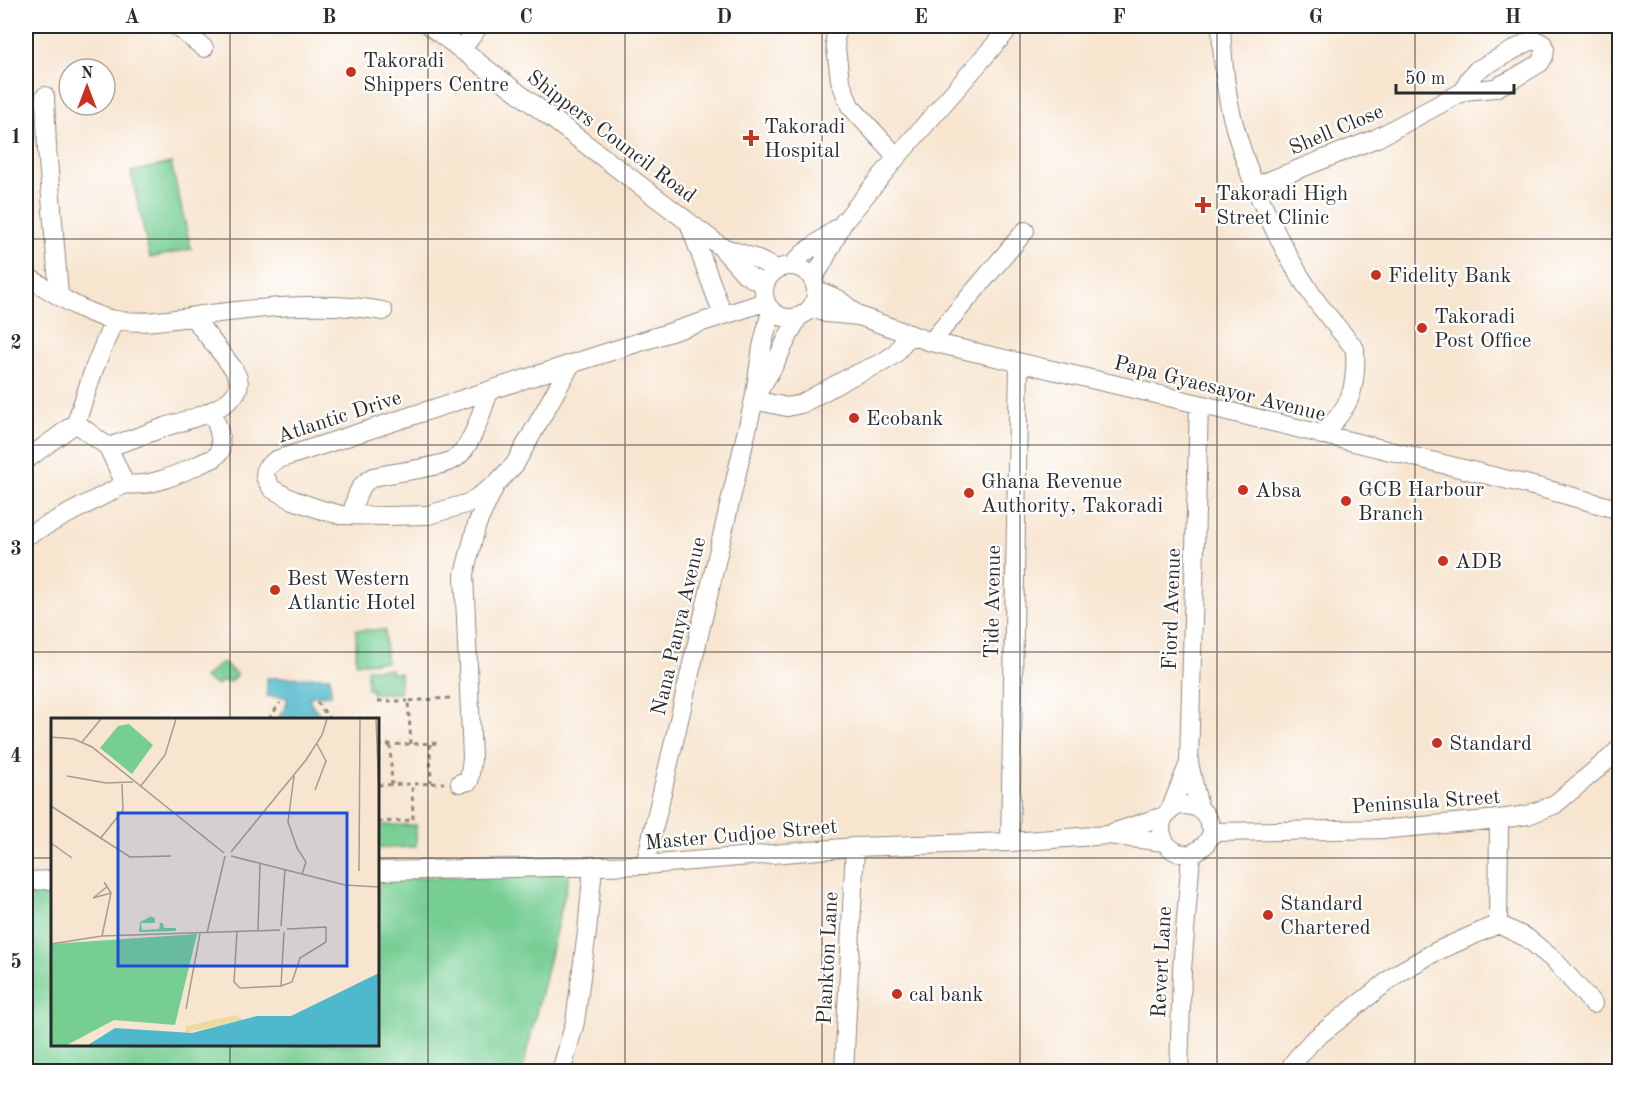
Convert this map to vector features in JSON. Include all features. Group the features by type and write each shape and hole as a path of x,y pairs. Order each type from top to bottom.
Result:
{"street":[{"path":"176,26 204,48"},
{"name":"Shippers Council Road","path":"430,26 720,246 767,299"},
{"path":"461,50 479,26"},
{"path":"837,26 835,40 840,80 850,106 897,157"},
{"path":"720,246 784,268 803,270 810,298 784,318 767,299 767,279 784,268 803,254 843,223 1011,26"},
{"path":"1221,26 1223,63 1229,103 1239,143 1256,186 1285,252 1313,297 1355,348 1355,375 1348,403 1337,420 1321,435"},
{"name":"Shell Close","path":"1256,186 1377,138 1464,92"},
{"path":"45,96 46,148 59,295"},
{"path":"689,221 722,316"},
{"name":"Nana Panya Avenue","path":"755,399 810,298 821,266 843,223"},
{"path":"931,342 1025,231"},
{"path":"26,276 91,313 114,320 139,322 175,320 284,307 362,307 383,311"},
{"name":"Papa Gyaesayor Avenue","path":"810,298 826,313 859,316 931,342 1199,404 1540,488 1620,510"},
{"name":"Nana Panya Avenue","path":"645,865 755,399 767,299"},
{"name":"Atlantic Drive","path":"571,364 515,464 495,485 469,503 428,515 341,515 283,495 273,489 265,477 266,468 276,460 571,364 722,316 767,299"},
{"path":"108,447 212,411 229,401 237,392 239,377 193,317"},
{"path":"26,460 76,423 94,369 114,320"},
{"path":"755,399 787,407 801,404 883,362 895,354 910,334"},
{"name":"Tide Avenue","path":"1010,842 1018,363"},
{"path":"352,515 358,492 364,482 373,477 440,465 455,459 465,448 472,435 489,391"},
{"name":"Fiord Avenue","path":"1167,813 1189,764 1199,404"},
{"path":"26,537 125,484 137,486 153,483 214,458 220,452 221,441 212,411"},
{"path":"76,423 108,447 125,484"},
{"path":"454,783 469,781 472,758 464,574 477,524 495,485"},
{"name":"Peninsula Street","path":"1213,832 1390,829 1528,815 1554,805 1620,748"},
{"path":"1189,764 1199,808"},
{"path":"1190,805 1199,808 1209,820 1213,832 1205,845 1191,855 1171,850 1161,834 1161,825 1167,813 1179,806 1190,805"},
{"name":"Master Cudjoe Street","path":"1108,835 1167,813"},
{"path":"1498,924 1499,819"},
{"name":"Master Cudjoe Street","path":"380,871 645,865 855,847 1010,842 1108,835 1164,842"},
{"name":"Plankton Lane","path":"844,1071 855,847"},
{"name":"Revert Lane","path":"1179,1071 1182,970 1191,855"},
{"path":"561,1071 575,1022 593,866"},
{"path":"26,881 51,880"},
{"path":"1289,1071 1312,1041 1398,973 1435,952 1498,924 1527,938 1555,961 1593,1004"}],"path":[{"path":"378,701 450,698"},
{"path":"408,701 411,744"},
{"path":"317,702 329,718"},
{"path":"270,718 280,704"},
{"path":"380,746 441,743"},
{"path":"430,744 431,783"},
{"path":"390,745 392,784"},
{"path":"380,785 454,783"},
{"path":"380,822 413,820 412,784"}],"green space":[{"path":"171,163 191,249 150,258 131,172"},
{"path":"356,630 385,630 386,662 356,663"},
{"path":"222,662 237,675 229,682 223,681 216,685 204,678"},
{"path":"367,669 391,669 391,673 400,673 400,693 372,693 372,689 367,689"},
{"path":"380,825 416,825 416,847 380,848"},
{"path":"570,872 522,1072 26,1071 26,893 51,892 51,1046 380,1046 380,879"}],"water":[{"path":"330,677 331,695 310,696 310,702 322,718 279,718 287,704 287,697 267,696 267,678"}],"place":[{"name":"Takoradi Shippers Centre","path":"351,72"},
{"name":"Takoradi Hospital","path":"751,138"},
{"name":"Takoradi High Street Clinic","path":"1203,205"},
{"name":"Fidelity Bank","path":"1376,275"},
{"name":"Takoradi Post Office","path":"1422,328"},
{"name":"Ecobank","path":"854,418"},
{"name":"Absa","path":"1243,490"},
{"name":"Ghana Revenue Authority, Takoradi","path":"969,493"},
{"name":"GCB Harbour Branch","path":"1346,501"},
{"name":"ADB","path":"1443,561"},
{"name":"Best Western Atlantic Hotel","path":"275,590"},
{"name":"Standard","path":"1437,743"},
{"name":"Standard Chartered","path":"1268,915"},
{"name":"cal bank","path":"897,994"}]}
